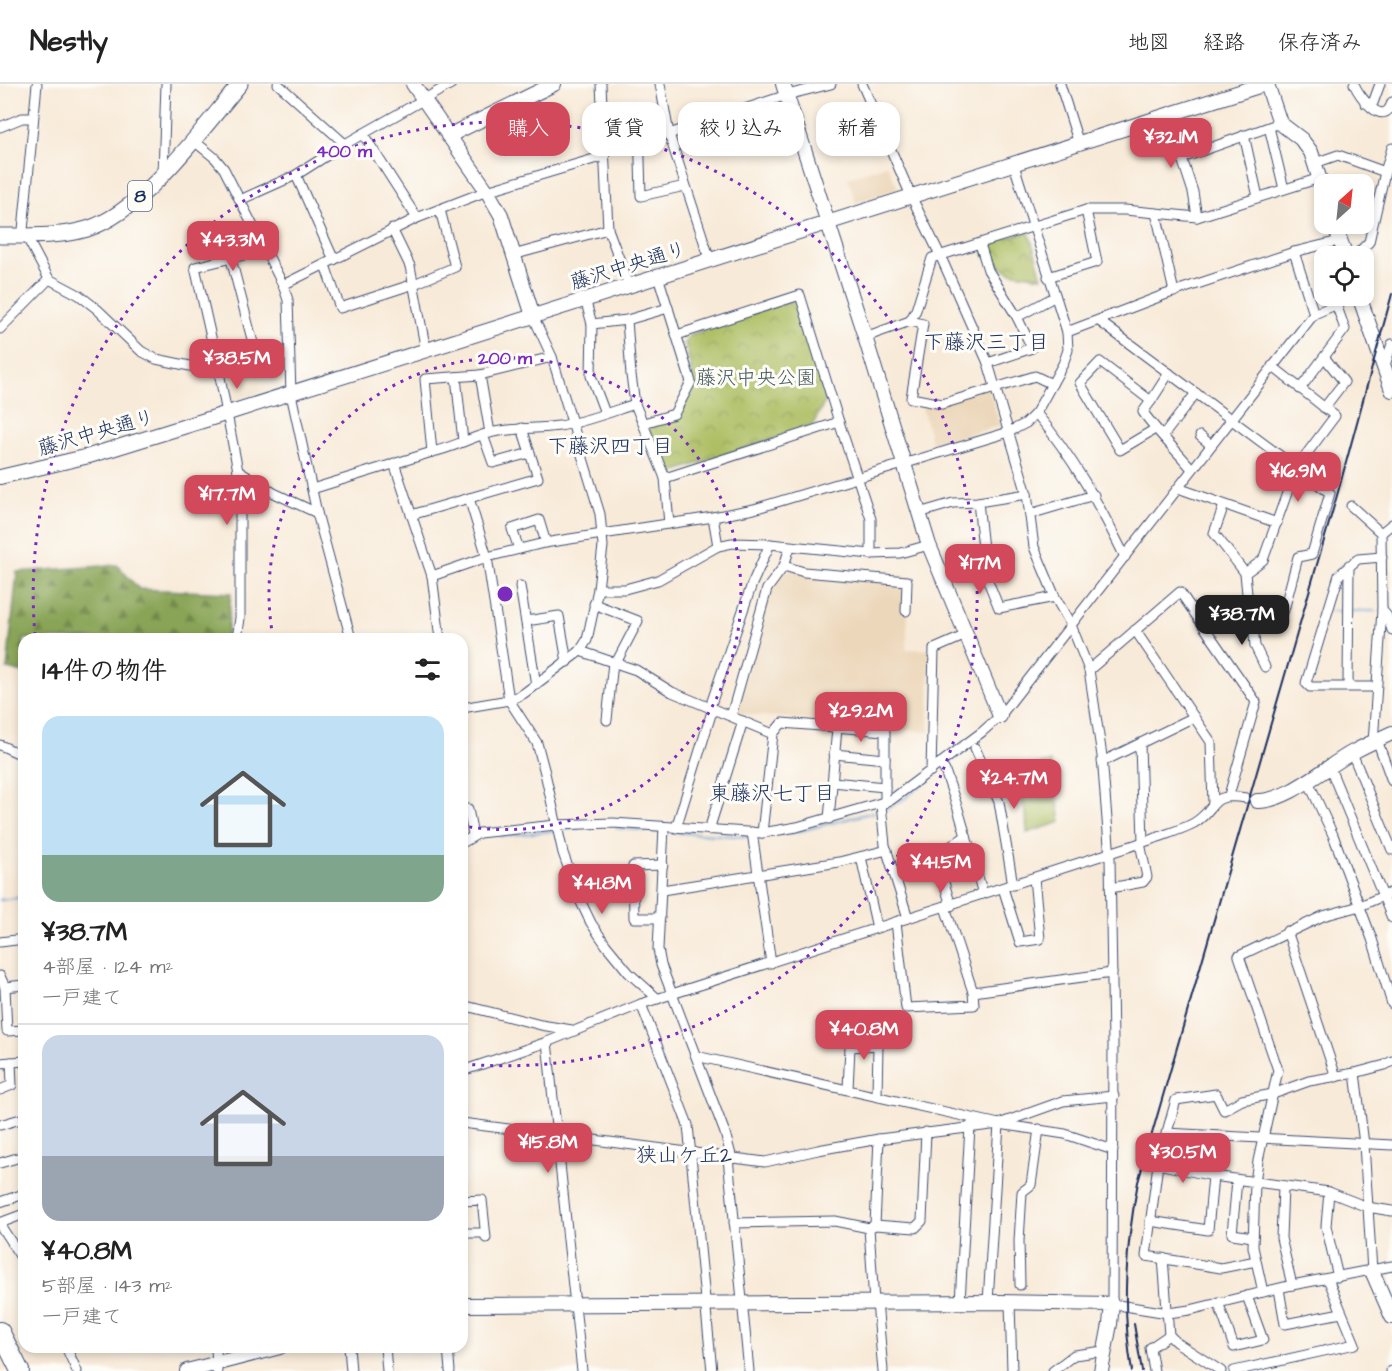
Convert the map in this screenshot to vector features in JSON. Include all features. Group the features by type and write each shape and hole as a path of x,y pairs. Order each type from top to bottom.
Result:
{"highway":[{"path":"0,1331 20,1371"},
{"path":"0,1357 7,1371"}],"main road":[{"name":"8","path":"0,236 67,232 100,224 121,212 164,174 240,84"}],"street":[{"path":"37,84 23,230 49,279 88,302 148,355 219,372 289,355"},
{"path":"164,174 166,84"},
{"path":"278,84 345,144"},
{"path":"413,84 488,191 501,215 533,316 552,357 600,514 603,535 598,589 587,639 580,651 523,694 509,700 468,707"},
{"path":"240,200 296,175 345,144 451,84"},
{"path":"448,136 554,84"},
{"path":"601,84 602,102"},
{"path":"660,84 669,134 710,260"},
{"path":"862,84 988,363 1027,494 1034,547 1055,597 1071,625 1089,670 1102,762 1109,853 1112,973 1112,1304 1101,1371"},
{"path":"1266,84 1275,125 1284,189"},
{"name":"藤沢中央通り","path":"0,477 89,456 228,414 1266,84"},
{"path":"1354,84 1365,103 1381,112 1386,112 1392,102"},
{"path":"1365,103 1373,103 1376,100 1380,84"},
{"path":"669,134 785,90 824,85"},
{"path":"1063,85 1079,144"},
{"path":"785,90 829,223 929,545 1000,716"},
{"path":"1168,116 1193,192 1197,217"},
{"path":"0,126 22,118 33,118"},
{"path":"1182,158 1275,125 1307,145 1319,174"},
{"path":"363,134 417,218"},
{"path":"1244,135 1258,197"},
{"path":"193,140 215,158 224,169 288,300 291,394 316,513 349,633"},
{"path":"1367,246 1392,148"},
{"path":"1315,163 1338,155 1385,171"},
{"path":"282,285 417,218 488,191 604,156 608,229 629,285"},
{"path":"640,156 641,196 685,186"},
{"path":"432,576 488,557 546,543 713,518 754,509 1009,432 1026,423 1036,413 1068,350 1067,332 1054,297 1014,165"},
{"path":"296,175 334,260"},
{"path":"910,321 916,310 932,258 940,255 1086,210 1125,210 1197,217 1314,180"},
{"path":"325,265 340,308 414,284 455,267 440,210"},
{"path":"1048,278 1097,262 1086,210"},
{"path":"1156,213 1173,292"},
{"path":"513,255 608,229"},
{"path":"392,230 410,266 426,351"},
{"path":"1338,234 1342,246"},
{"path":"1067,332 1173,292 1294,252 1340,241"},
{"path":"981,244 987,270 1017,317 1032,348 988,363"},
{"path":"238,633 240,618 240,495 228,414 195,267 264,250"},
{"path":"1294,252 1314,314"},
{"path":"231,259 258,362"},
{"path":"644,423 674,414 691,382 658,276"},
{"path":"0,328 49,279"},
{"path":"676,335 800,295 838,422 871,519 871,554"},
{"path":"1017,317 1054,297"},
{"path":"585,299 592,324 591,375 604,413"},
{"path":"468,839 479,833 556,825 613,823 757,832 829,819 891,800 1000,716 1314,314 1332,306"},
{"path":"1300,389 1345,329 1337,306"},
{"path":"1362,306 1392,390"},
{"path":"592,324 627,320 669,308"},
{"path":"627,320 635,404 665,478 669,524"},
{"path":"865,337 910,321 923,324 911,398 942,404 1035,376 1052,384"},
{"path":"1099,321 1330,493 1312,554 1298,557 1284,610 1252,615"},
{"path":"1384,368 1392,344"},
{"path":"432,452 425,380 480,375 552,357"},
{"path":"1324,358 1344,382 1324,408"},
{"path":"1151,401 1100,362 1080,383 1120,450 1159,432 1196,393"},
{"path":"1245,573 1263,560 1296,468 1335,416 1272,366"},
{"path":"1169,373 1143,412 1192,469"},
{"path":"480,375 493,463 530,453"},
{"path":"456,377 463,441"},
{"path":"312,489 447,449 463,441 487,434 522,428 561,426 635,404"},
{"path":"1036,413 1053,433 1094,495 1125,557"},
{"path":"665,478 838,422"},
{"path":"411,515 538,478 522,428"},
{"path":"1200,436 1211,445"},
{"path":"394,463 432,576 439,633"},
{"path":"237,471 274,493 316,513"},
{"path":"1178,488 1276,523"},
{"path":"919,513 952,503 978,502 1027,494"},
{"path":"1030,514 1094,495"},
{"path":"469,498 488,557 509,700 537,743 570,874 591,924 629,973 658,999"},
{"path":"978,502 986,576 999,608 1055,597"},
{"path":"1224,505 1214,533 1245,573 1255,646 1265,667"},
{"path":"1351,506 1381,533 1382,610 1376,687 1375,741 1392,781"},
{"path":"713,518 718,546"},
{"path":"519,549 512,529 539,520 546,543"},
{"path":"1381,533 1392,524"},
{"path":"598,589 625,589 658,580 718,546 732,543 770,544 871,554 900,553 929,545"},
{"path":"676,828 711,708 752,584 770,544"},
{"path":"731,716 767,589 784,566 790,547"},
{"path":"1376,687 1310,687 1306,682 1339,575 1358,559 1382,557"},
{"path":"1348,686 1349,565"},
{"path":"784,566 804,572 907,581 906,611"},
{"path":"520,586 536,685"},
{"path":"1089,670 1180,592 1256,702 1229,795"},
{"path":"594,604 638,621 614,663 607,720"},
{"path":"1382,610 1392,630"},
{"path":"526,621 559,616 567,662"},
{"path":"1135,630 1211,742 1213,804"},
{"path":"931,771 934,649 966,635"},
{"path":"580,651 636,670 672,692 772,734"},
{"path":"1102,762 1194,717"},
{"path":"709,830 743,721"},
{"path":"771,963 758,876 757,832 772,734 782,723 885,731 883,804 887,850 908,918"},
{"path":"829,819 837,728"},
{"path":"468,1069 547,1042 641,1004 1142,843 1195,822 1213,804 1229,795 1251,800 1272,799 1392,733"},
{"path":"1110,888 1143,882 1146,877 1142,843 1140,744"},
{"path":"0,745 18,753"},
{"path":"975,748 999,802 1013,885"},
{"path":"1352,753 1392,850"},
{"path":"834,754 885,759"},
{"path":"940,764 945,771 983,894"},
{"path":"1330,768 1387,894 1392,918"},
{"path":"1308,781 1333,835 1360,906 1392,1004"},
{"path":"832,782 885,787"},
{"path":"468,809 473,835"},
{"path":"664,827 658,949 661,965 725,1133 730,1158 749,1371"},
{"path":"897,878 966,836"},
{"path":"662,890 758,876 887,850"},
{"path":"896,921 906,1008 974,1005 973,992 936,856"},
{"path":"861,857 877,928"},
{"path":"660,918 634,918 633,866 663,865"},
{"path":"1003,888 1020,942 1040,939 1034,878"},
{"path":"1263,1292 1253,1237 1255,1182 1278,1070 1239,956 1323,916 1360,906 1387,894"},
{"path":"1287,932 1335,1077"},
{"path":"0,942 18,940"},
{"path":"973,992 1112,973"},
{"path":"0,976 5,987 2,1001 7,1031 18,1030"},
{"path":"5,987 18,986"},
{"path":"641,1004 688,1125 693,1153 712,1371"},
{"path":"468,1007 575,1031"},
{"path":"547,1042 582,1371"},
{"path":"848,1089 850,1047 878,1045 877,1095"},
{"path":"696,1056 999,1124 1065,1134 1113,1150"},
{"path":"0,1063 18,1061"},
{"path":"1256,1261 1221,1268 1146,1256 1158,1164 1176,1100 1216,1094 1224,1110 1242,1100 1273,1094 1309,1081 1355,1073 1392,1061"},
{"path":"0,1090 12,1085 11,1062"},
{"path":"1355,1073 1364,1144 1372,1271 1392,1317"},
{"path":"468,1124 765,1162 818,1149 879,1139 999,1124 1064,1101 1113,1095"},
{"path":"0,1125 18,1120"},
{"path":"988,1302 999,1124"},
{"path":"960,1302 970,1126"},
{"path":"1020,1285 1019,1241 1022,1192 1031,1185 1039,1129"},
{"path":"734,1222 835,1221 872,1227 915,1228 922,1221 926,1132"},
{"path":"1166,1133 1392,1145"},
{"path":"879,1139 872,1227 875,1302 883,1371"},
{"path":"0,1163 18,1158"},
{"path":"1158,1164 1237,1180 1329,1192 1367,1207 1392,1211"},
{"path":"1150,1221 1208,1230 1213,1176"},
{"path":"1237,1180 1232,1234 1253,1237"},
{"path":"1283,1187 1281,1238 1292,1285"},
{"path":"1234,1371 1355,1344 1341,1313 1333,1278 1326,1226 1329,1192"},
{"path":"0,1202 18,1196"},
{"path":"468,1201 482,1200 485,1236 468,1234"},
{"path":"18,1216 1,1221 18,1251"},
{"path":"1164,1258 1169,1335 1221,1371"},
{"path":"468,1305 1010,1302 1112,1304 1168,1313 1190,1310 1292,1285 1392,1266"},
{"path":"1278,1289 1285,1324 1341,1313"},
{"path":"1218,1302 1234,1347 1263,1340 1247,1296"},
{"path":"1010,1302 1012,1371"},
{"path":"1154,1371 1150,1348 1169,1335"},
{"path":"1053,1371 1074,1355 1104,1351"},
{"path":"69,1353 77,1371"},
{"path":"187,1371 217,1367 258,1353"},
{"path":"350,1353 351,1371"},
{"path":"385,1353 387,1371"},
{"path":"448,1353 450,1371"}],"shaded area":[{"path":"887,165 898,188 856,203 848,178"},
{"path":"284,361 288,386 228,403 224,375"},
{"path":"988,386 1000,426 932,444 922,407"},
{"path":"791,569 910,577 906,649 930,650 929,732 736,713 773,577"}],"green space":[{"path":"1029,232 1042,277 1010,272 986,257 980,244"},
{"name":"藤沢中央公園","path":"796,298 801,306 826,400 812,426 670,473 662,470 649,431 651,425 675,417 694,382 685,342 689,335 709,329 711,324"},
{"path":"117,565 139,589 231,593 228,633 18,633 18,672 7,669 17,572"},
{"path":"1051,762 1061,822 1027,833 1026,813 1012,769"}],"waterway":[{"path":"1330,611 1345,611"},
{"path":"1351,611 1377,611"},
{"path":"951,761 976,742"},
{"path":"887,809 904,799 940,770"},
{"path":"781,834 874,812"},
{"path":"616,828 661,832"},
{"path":"559,830 578,829"},
{"path":"500,836 554,831"},
{"path":"667,832 751,837"},
{"path":"0,900 18,898"}],"railway":[{"path":"1132,1371 1127,1323 1126,1276 1130,1229 1138,1182 1338,492 1392,294"},
{"path":"1134,1324 1142,1371"}],"district":[{"name":"下藤沢三丁目","path":"986,342"},
{"name":"下藤沢四丁目","path":"610,446"},
{"name":"東藤沢七丁目","path":"772,793"},
{"name":"狭山ケ丘2","path":"684,1155"}]}
